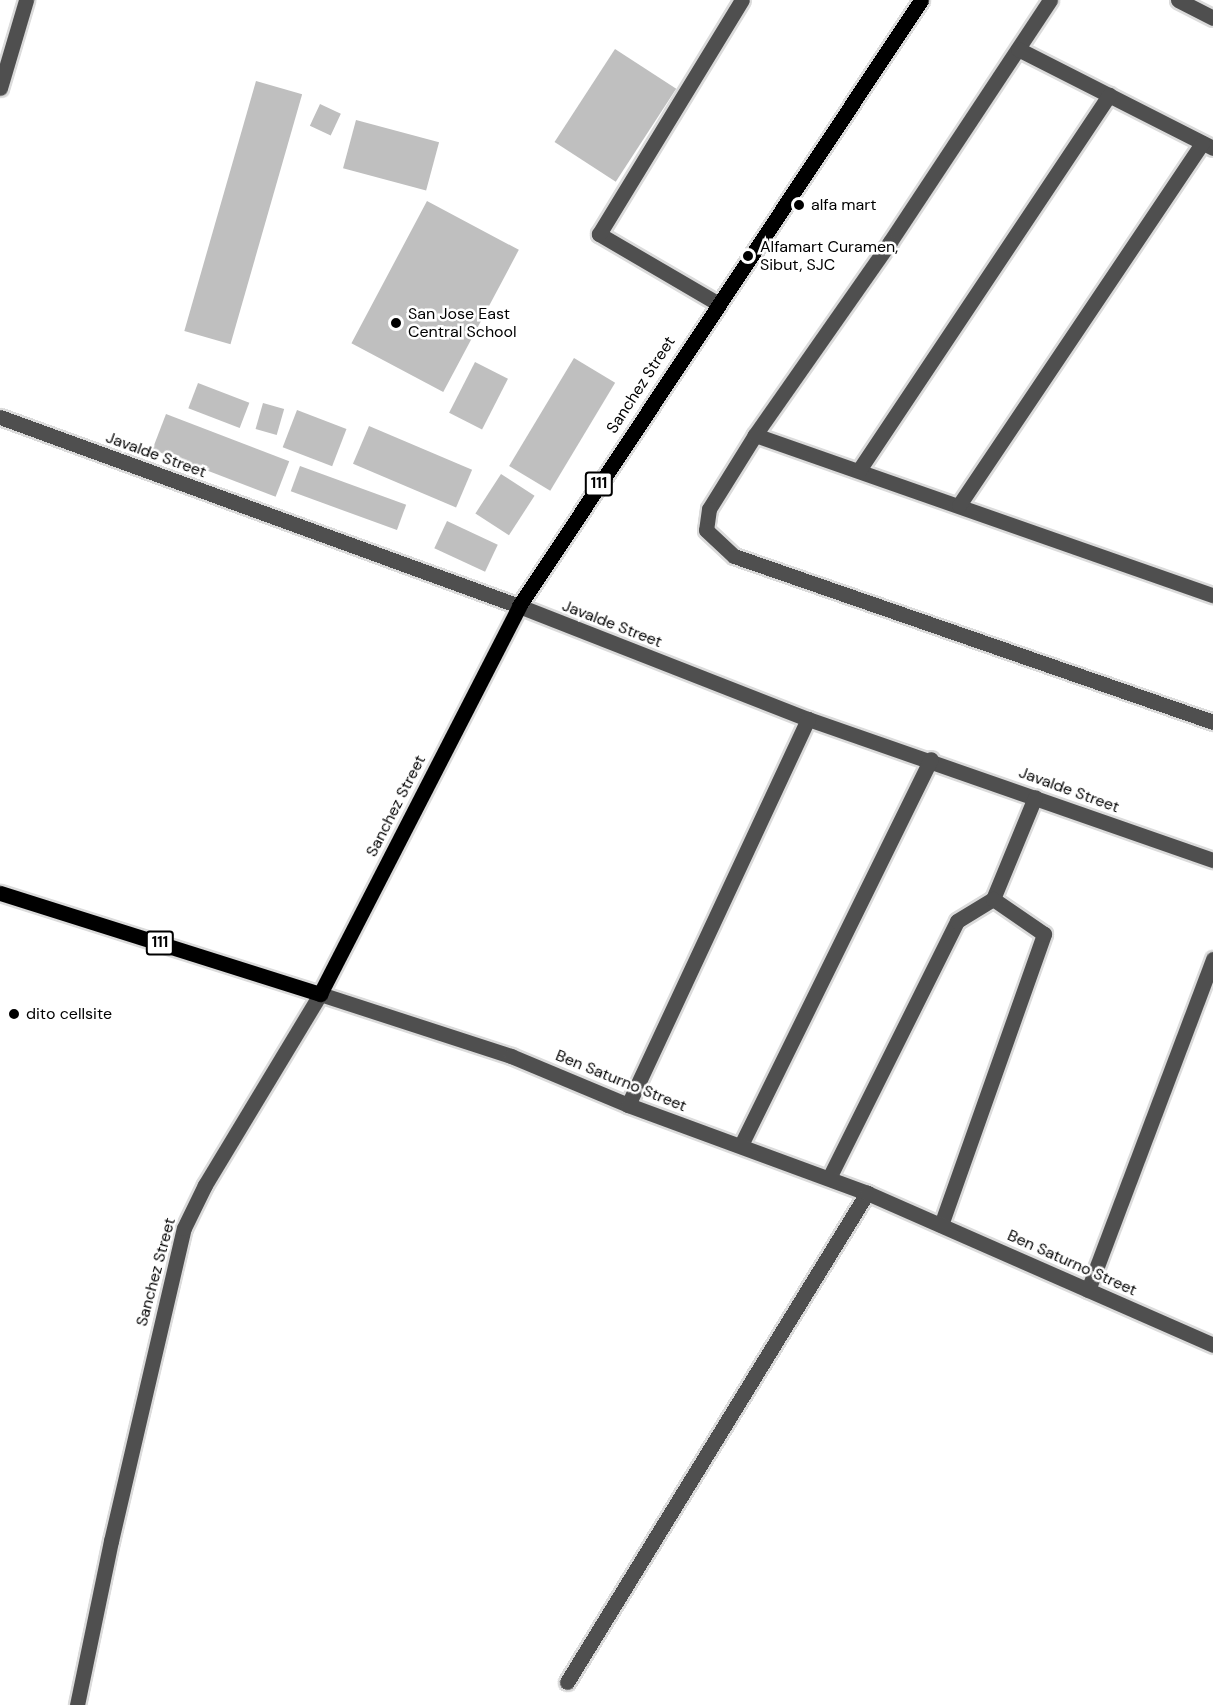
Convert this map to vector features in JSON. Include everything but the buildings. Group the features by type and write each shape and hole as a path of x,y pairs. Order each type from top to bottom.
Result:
{"main road":[{"name":"Sanchez Street","path":"320,994 519,606 717,303 921,0"},
{"name":"Ben Saturno Street","path":"0,893 320,994"}],"street":[{"path":"0,88 26,0"},
{"path":"717,303 599,234 742,0"},
{"path":"1050,0 755,435 709,509 706,530 734,556 1213,722"},
{"path":"1178,0 1213,18"},
{"path":"959,506 1208,145 1018,49"},
{"path":"860,470 1109,95"},
{"name":"Javalde Street","path":"0,417 519,606 808,719 931,759 1213,860"},
{"path":"755,435 1213,595"},
{"path":"628,1105 808,719"},
{"path":"741,1145 931,759"},
{"path":"829,1178 957,921 993,899 1035,797"},
{"path":"941,1225 1044,934 993,899"},
{"path":"1088,1290 1213,959"},
{"name":"Ben Saturno Street","path":"320,994 512,1056 628,1105 867,1192 1213,1345"},
{"name":"Sanchez Street","path":"77,1705 111,1541 183,1228 205,1185 320,994"},
{"path":"567,1682 867,1192"}],"place":[{"name":"alfa mart","path":"799,205"},
{"name":"Alfamart Curamen, Sibut, SJC","path":"748,256"},
{"name":"San Jose East Central School","path":"396,323"},
{"name":"dito cellsite","path":"14,1014"}]}
